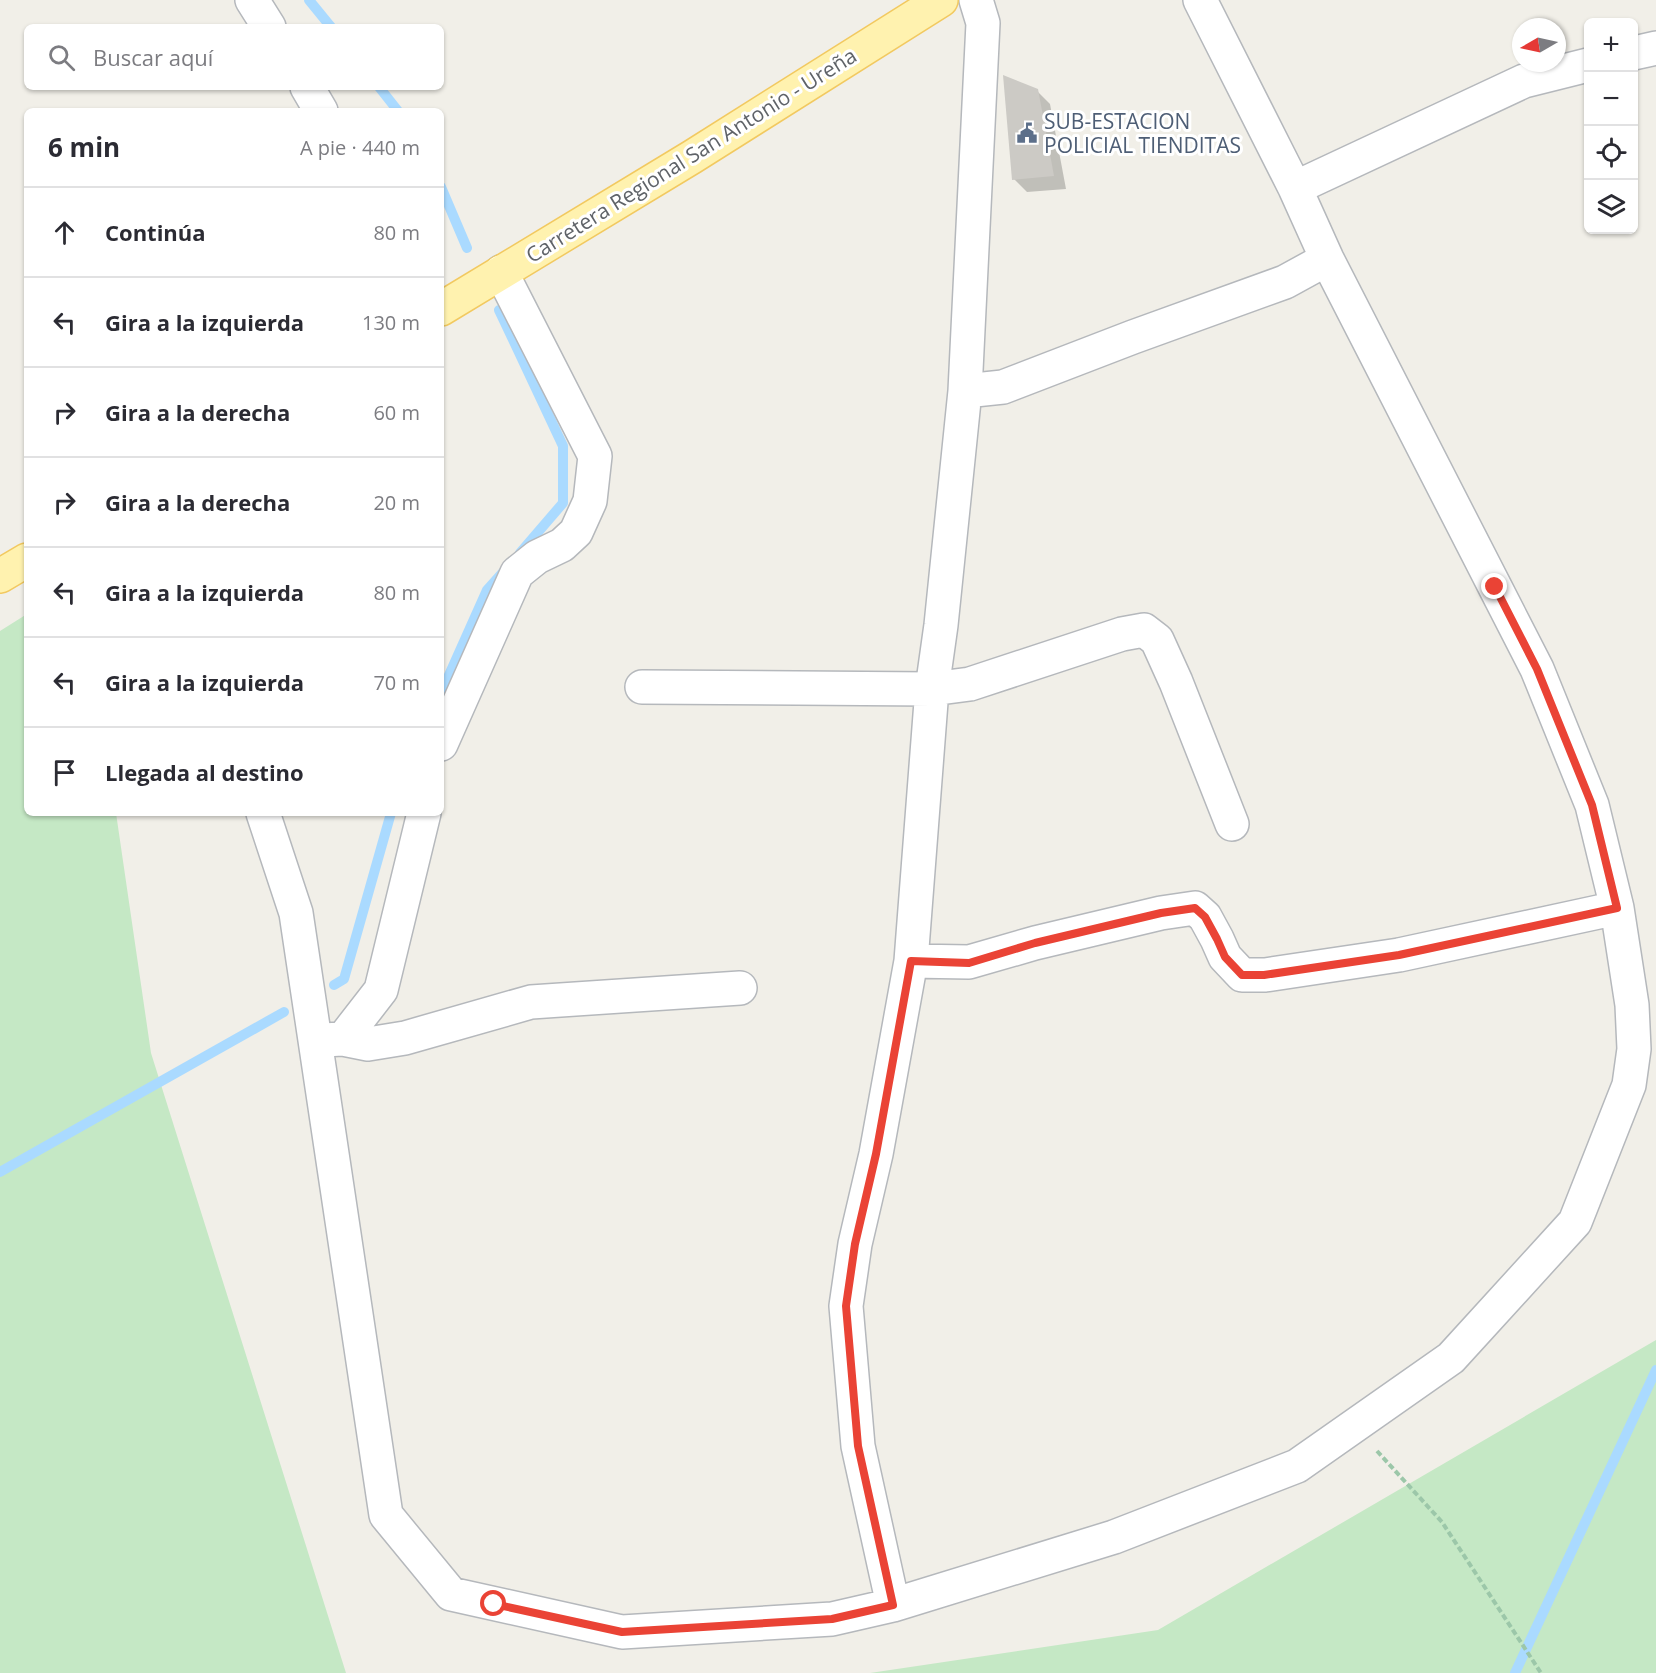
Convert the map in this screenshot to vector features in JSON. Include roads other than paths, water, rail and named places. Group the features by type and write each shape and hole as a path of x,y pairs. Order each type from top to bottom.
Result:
{"main road":[{"name":"Carretera Regional San Antonio - Ureña","path":"444,306 682,163 941,0"},
{"path":"0,576 24,562"}],"street":[{"path":"252,0 267,24"},
{"path":"893,1605 858,1446 846,1306 855,1244 876,1154 911,961 932,689 941,625 965,391 983,23 976,0"},
{"path":"264,816 296,913 329,1039 386,1515 451,1594 622,1632 832,1619 893,1605 1114,1537 1297,1466 1451,1358 1575,1221 1629,1085 1634,1048 1632,1005 1617,908 1592,805 1537,669 1327,258 1295,188 1200,0"},
{"path":"1638,52 1656,48"},
{"path":"1295,188 1524,81 1584,66"},
{"path":"309,90 319,108"},
{"path":"965,391 1003,387 1285,282 1327,258"},
{"path":"444,737 517,573 537,556 562,545 576,532 590,501 595,456 501,272"},
{"path":"642,687 932,689 970,684 1122,634 1144,630 1157,640 1232,824"},
{"path":"329,1039 381,990 423,816"},
{"path":"911,961 969,963 1070,935 1161,913 1195,908 1205,917 1225,957 1242,975 1264,975 1399,955 1617,908"},
{"path":"329,1039 368,1044 405,1038 531,1002 740,988"},
{"path":"381,990 393,1008 405,1038"}],"waterway":[{"path":"309,0 329,24"},
{"path":"381,90 396,108"},
{"path":"444,194 467,248"},
{"path":"499,310 563,446 563,503 520,553"},
{"path":"444,686 487,590 504,571"},
{"path":"334,985 344,979 390,816"},
{"path":"0,1172 284,1012"},
{"path":"1515,1673 1656,1370"}],"place":[{"name":"SUB-ESTACION POLICIAL TIENDITAS","path":"1027,133"}]}
